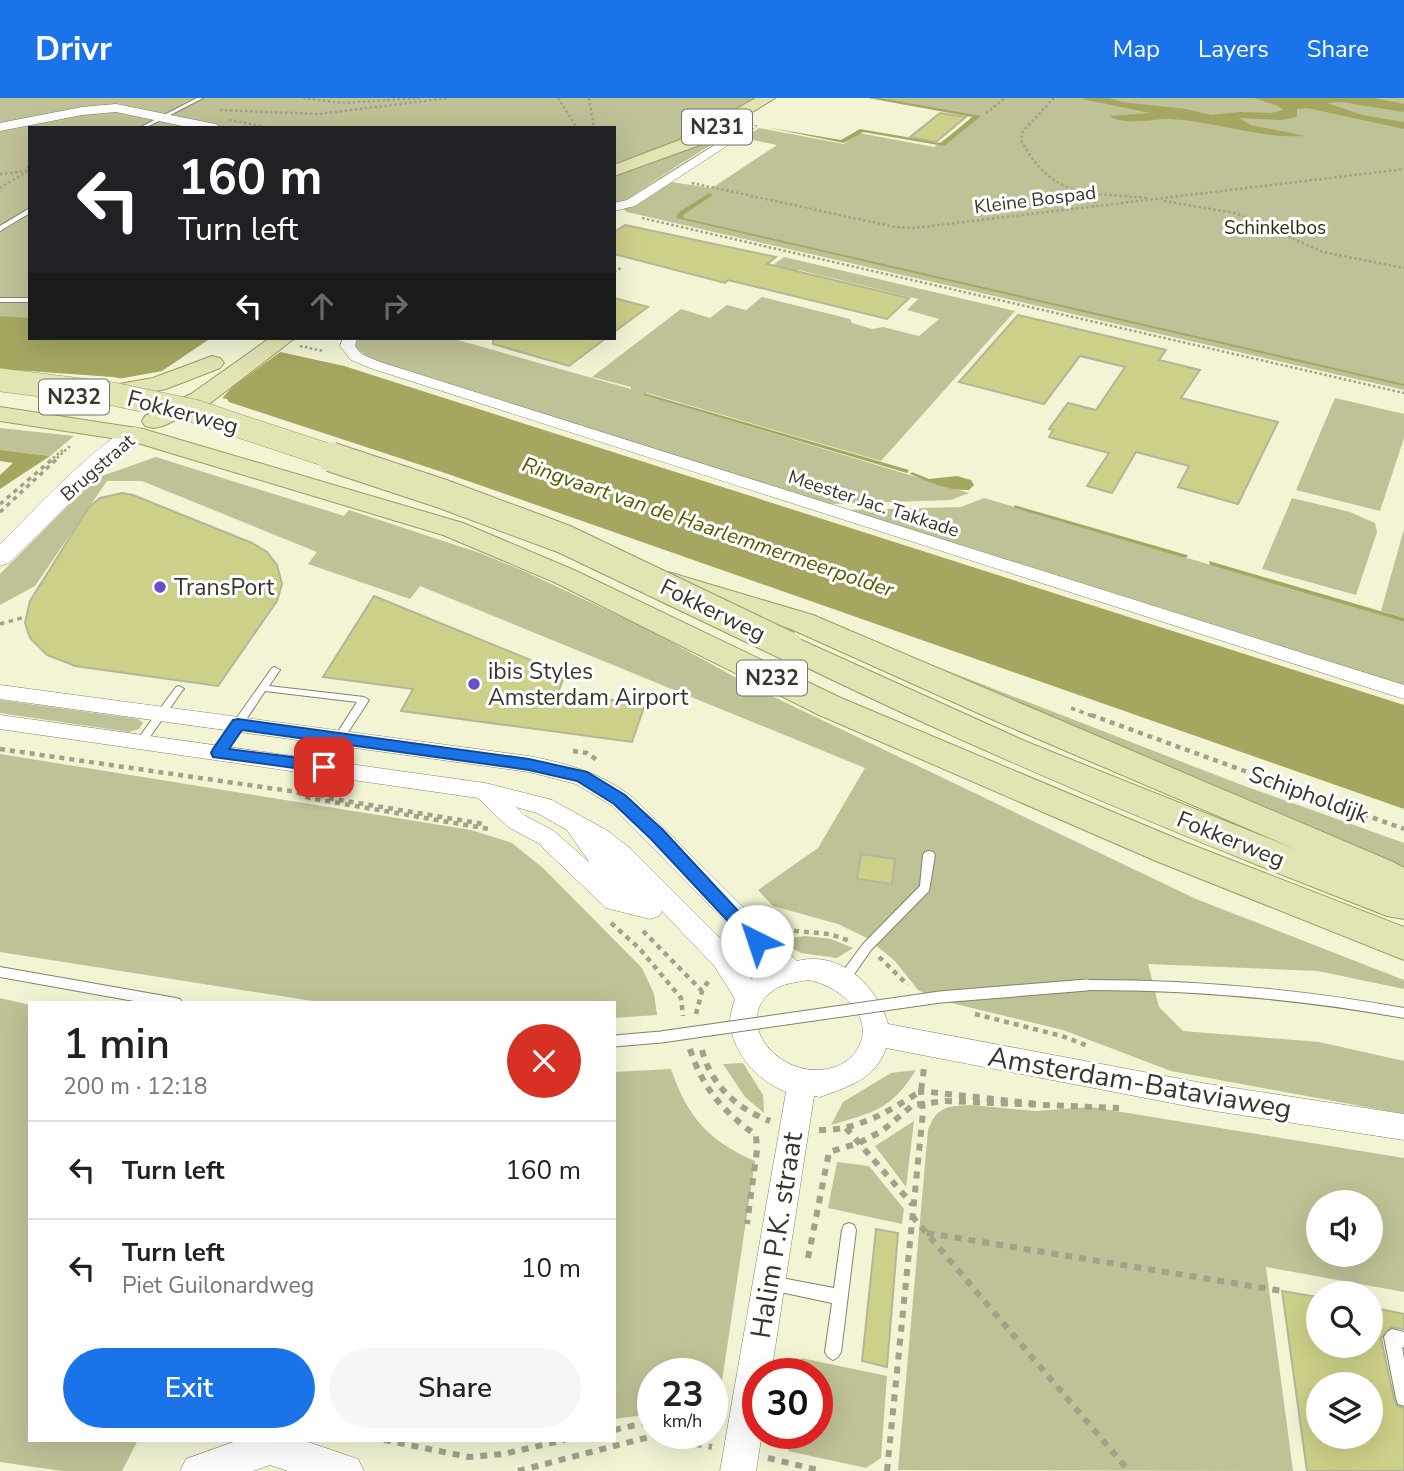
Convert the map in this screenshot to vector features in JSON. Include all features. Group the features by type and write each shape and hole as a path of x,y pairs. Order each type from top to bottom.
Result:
{"main road":[{"name":"N231","path":"616,170 691,142 767,98"},
{"name":"Brugstraat","path":"132,429 288,343"},
{"name":"Brugstraat","path":"182,401 212,363 234,346"},
{"name":"Fokkerweg","path":"0,380 113,394 194,411 443,494 565,539 866,685 1046,765 1404,906"},
{"name":"N232","path":"0,394 182,401 562,548 802,622 1001,710 1268,822 1380,872 1404,886"},
{"name":"N232","path":"0,414 132,429 179,421 182,401"},
{"name":"Fokkerweg","path":"132,429 493,545 610,597 829,706 1169,851 1404,944"}],"street":[{"path":"0,127 107,108 126,108 206,126"},
{"path":"616,206 631,203 752,127"},
{"name":"Meester Jac. Takkade","path":"348,340 346,346 351,353 375,365 1404,692"},
{"name":"Brugstraat","path":"0,531 49,483 132,429"},
{"name":"Brugstraat","path":"0,558 132,429"},
{"path":"0,692 529,764 582,776 602,786 657,835 757,941 790,970"},
{"path":"0,722 485,791 544,806 600,836 623,855 724,959 749,999"},
{"path":"485,791 516,821 546,837 615,901 643,918 682,917"},
{"path":"574,822 643,918"},
{"path":"808,969 844,979 862,994 873,1013 876,1034 868,1056 852,1072 829,1082 802,1083 778,1075 758,1060 746,1041 742,1019 749,999 765,981 790,970 808,969"},
{"name":"Amsterdam-Bataviaweg","path":"876,1034 1208,1097 1404,1127"},
{"name":"Halim P.K. straat","path":"739,1461 802,1083"},
{"path":"198,1471 270,1448 346,1471"}],"lane":[{"path":"144,126 201,98"},
{"path":"0,229 28,211"},
{"path":"0,300 28,300"},
{"path":"218,753 275,670"},
{"path":"263,688 364,699 339,738"},
{"path":"142,742 179,689"},
{"path":"844,979 867,947 925,888 929,855"},
{"path":"0,972 165,1001"},
{"path":"616,1041 768,1023 940,997 1087,985 1163,984 1259,990 1337,1000 1404,1013"},
{"path":"833,1352 849,1230"},
{"path":"769,1283 841,1297"},
{"path":"1404,1340 1392,1337 1404,1398"}],"path":[{"path":"303,98 342,103 420,98"},
{"path":"185,106 242,113 292,115 353,111 449,98"},
{"path":"558,98 576,126"},
{"path":"589,98 594,126"},
{"path":"986,113 1005,98"},
{"path":"1054,98 1023,131 1021,140 1032,160 1051,180 1094,191 1235,213 1323,252 1404,268"},
{"name":"Kleine Bospad","path":"672,179 895,227 914,228 1404,169"},
{"path":"0,174 28,171"},
{"path":"0,188 28,172"},
{"path":"1093,206 1097,198 1094,191"},
{"path":"641,217 1404,393"},
{"path":"616,271 621,268"},
{"path":"288,343 324,351"},
{"name":"Brugstraat","path":"0,504 76,440 0,512"},
{"path":"0,624 25,617"},
{"path":"0,749 297,792 309,798 444,820 489,829 500,834"},
{"name":"Schipholdijk","path":"1215,760 1404,829"},
{"path":"289,783 328,798 470,820 496,827"},
{"path":"643,918 649,934 702,991"},
{"path":"610,922 639,948 681,998 684,1025"},
{"path":"687,1037 697,1074 730,1115 756,1135 757,1150 746,1231"},
{"path":"808,1258 829,1152 859,1143 882,1131 913,1105 922,1104 945,1101 1123,1105 1069,1107 921,1091 922,1104 887,1471"},
{"path":"846,1128 912,1205"},
{"path":"911,1215 1129,1471"},
{"path":"926,1233 1282,1291"},
{"path":"616,1430 637,1425"},
{"path":"518,1471 653,1436 739,1461 822,1471"},
{"path":"394,1442 469,1457 503,1454 556,1442"}],"green space":[{"path":"0,98 762,98 681,146 616,164 616,126 28,126 28,339 0,353"},
{"name":"Schinkelbos","path":"880,98 1404,98 1404,390 627,212 622,208 671,182 712,188 777,145 743,138 759,128 844,144 859,133 934,147 975,117"},
{"path":"746,125 751,126 624,202 616,203 616,174 733,131 634,193"},
{"path":"784,257 1015,311 881,461 643,394 969,493 951,500 829,504 371,360 356,348 355,340 458,340 631,389 592,377 681,309 710,318 727,305 746,310 762,297 850,319 852,323 872,329 883,327 919,336 939,319 907,310 918,299 799,270 791,276 766,270"},
{"path":"1335,398 1404,414 1404,438 1380,511 1296,490"},
{"path":"0,428 74,436 50,456 0,450"},
{"path":"156,457 344,516 349,510 480,553 526,572 651,631 755,688 1196,899 1404,980 1404,989 1318,971 1148,964 1159,1007 1183,1031 1319,1042 1404,1061 1404,1114 1171,1071 1063,1030 935,999 918,990 895,961 867,938 838,924 773,906 758,890 818,848 865,768 420,586 410,599 308,564 317,552 142,481 107,481 35,586 0,605 0,574 96,478"},
{"path":"984,498 1404,622 1404,687 847,510 961,507"},
{"path":"1292,498 1350,512 1375,523 1377,532 1356,595 1262,569"},
{"path":"1404,529 1404,618 1381,611"},
{"path":"889,648 1239,784 1404,843 1404,876"},
{"path":"0,700 138,719 143,723 139,729 129,732 0,713"},
{"path":"0,754 471,830 512,843 544,869 642,968 654,994 657,1015 616,1018 616,1001 312,1001 0,952"},
{"path":"805,936 831,939 853,948 837,958 801,953 777,940"},
{"path":"0,998 28,1005 28,1442 137,1442 122,1471 62,1471 0,1462"},
{"path":"743,1063 763,1095 764,1113 745,1097 723,1064"},
{"path":"671,1069 684,1100 701,1125 724,1145 755,1161 725,1358 637,1358 637,1416 616,1419 616,1072"},
{"path":"916,1070 898,1094 880,1108 831,1125 843,1102 891,1073"},
{"path":"971,1105 1035,1111 1091,1107 1404,1158 1404,1292 1383,1288 1383,1281 1343,1281 1266,1267 1293,1471 898,1470 928,1130 935,1116 950,1107"},
{"path":"914,1121 906,1187 875,1146"},
{"path":"837,1162 869,1166 904,1209 902,1224 828,1208"},
{"path":"833,1365 887,1376 881,1458 866,1468 788,1451 833,1449"}],"water":[{"path":"868,98 981,116 944,146 863,132 844,143 765,127 841,140 860,129 941,143 972,117"},
{"path":"1109,98 1211,115 1271,113 1283,110 1254,98 1373,98 1404,104 1404,112 1341,102 1327,103 1362,115 1404,122 1404,129 1307,108 1297,109 1297,117 1282,120 1239,118 1251,125 1305,136 1271,135 1186,120 1123,121 1110,116 1150,113 1082,99"},
{"path":"709,193 713,195 683,215 684,218 1404,386 676,218 678,213"},
{"name":"Ringvaart van de Haarlemmermeerpolder","path":"0,316 28,318 28,340 226,340 344,366 1404,705 1404,809 448,474 229,402 227,399 113,377 0,369"},
{"path":"644,393 909,470 907,473"},
{"path":"0,450 50,456 0,489 0,475 13,463 0,461"},
{"path":"912,472 929,479 957,476 971,480 974,485 969,490 947,487 910,474"},
{"path":"1014,505 1188,556 1185,558 1015,508"},
{"path":"1209,561 1404,618 1404,622 1210,565"}],"pier":[{"path":"208,340 247,340 286,348 232,387 219,402 113,380 162,371"}],"building":[{"path":"940,113 966,117 936,142 910,137"},
{"path":"625,225 776,257 767,264 909,298 887,319 728,280 725,283 616,255 616,231"},
{"path":"616,299 648,307 616,331"},
{"path":"1018,315 1166,350 1159,360 1200,370 1181,398 1278,422 1238,504 1178,487 1189,466 1136,452 1112,493 1087,486 1109,453 1049,437 1053,430 1049,429 1068,403 1096,410 1125,367 1080,356 1044,404 959,382"},
{"path":"493,340 603,340 569,366 493,344"},
{"name":"TransPort","path":"122,493 252,543 267,552 277,565 282,584 277,601 218,686 75,666 47,655 30,638 25,623 30,601 89,507 100,498"},
{"path":"374,596 565,674 558,693 645,704 632,742 401,711 413,689 323,677"},
{"path":"861,854 895,859 892,884 857,879"},
{"path":"876,1229 898,1233 887,1367 862,1361"},
{"path":"1282,1291 1306,1295 1306,1358 1383,1358 1383,1347 1394,1399 1397,1406 1404,1408 1404,1471 1307,1471"},
{"path":"1383,1310 1404,1314 1404,1329 1391,1327 1383,1336"}],"place":[{"name":"TransPort","path":"160,587"},
{"name":"ibis Styles Amsterdam Airport","path":"474,684"}],"route":[{"path":"324,767 218,753 238,724 529,764 582,776 619,799 730,910 757,941"}]}
